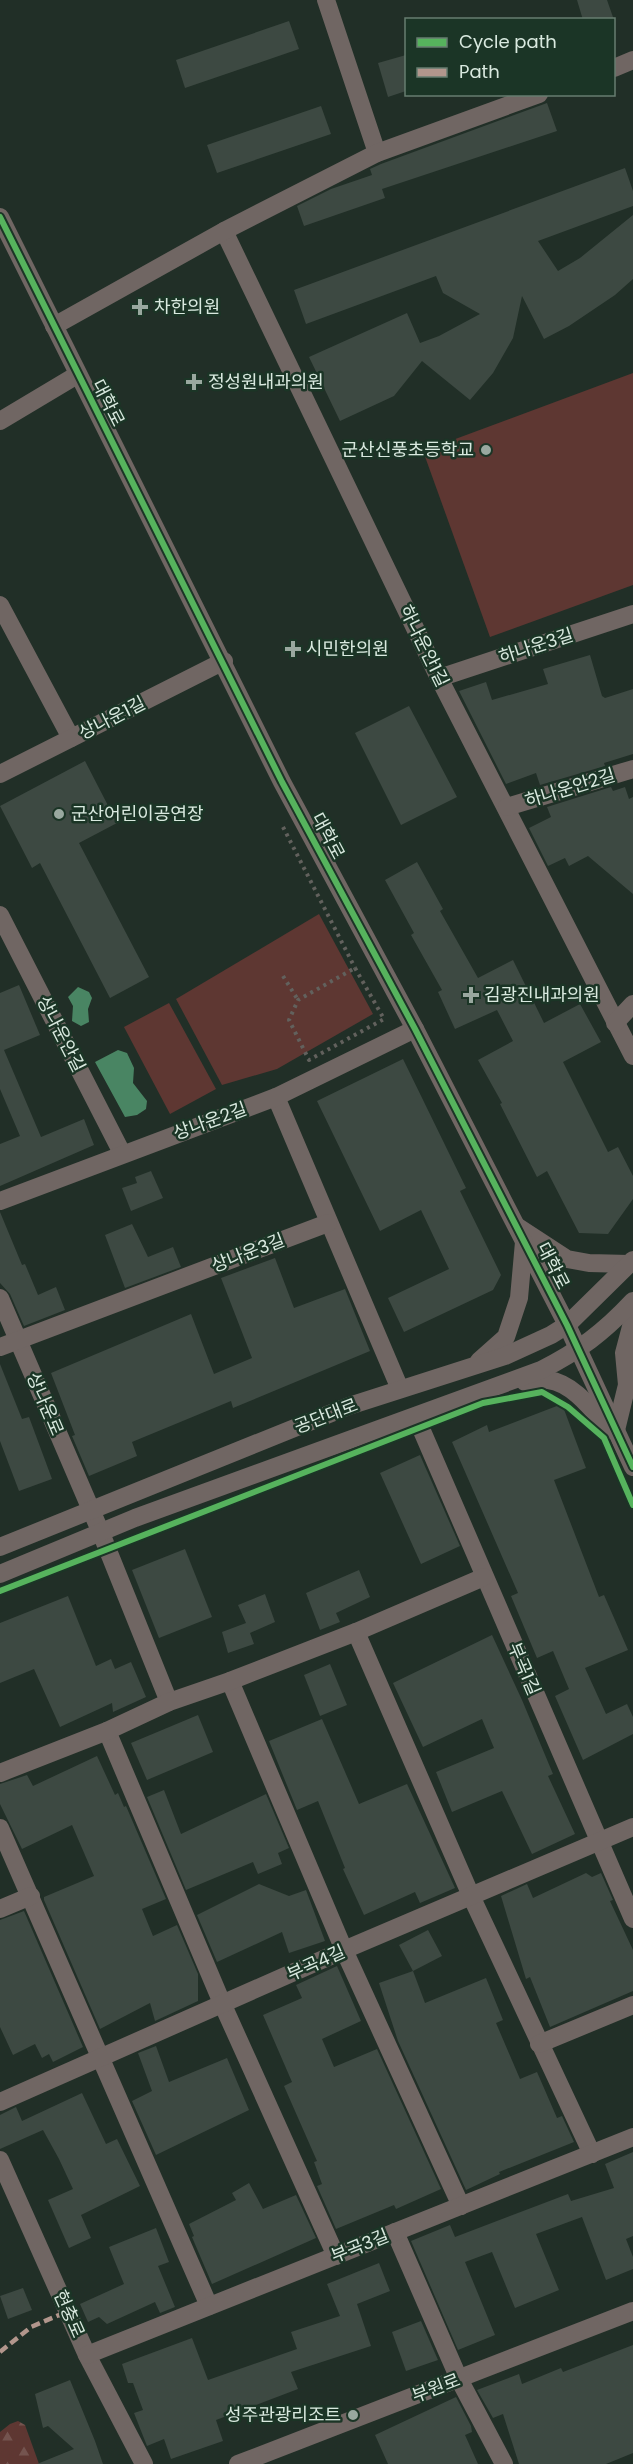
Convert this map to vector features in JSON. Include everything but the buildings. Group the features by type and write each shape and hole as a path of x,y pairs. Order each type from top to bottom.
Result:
{"street":[{"path":"326,0 377,153"},
{"path":"615,68 633,60"},
{"path":"54,326 224,231 377,153 534,96"},
{"name":"대학로","path":"0,217 77,375 224,661 282,782 415,1029 567,1325 633,1467"},
{"name":"하나운안1길","path":"224,231 439,678 633,1056"},
{"path":"0,421 77,375"},
{"path":"0,605 70,738"},
{"name":"하나운3길","path":"439,678 633,614"},
{"name":"상나운1길","path":"0,774 224,661"},
{"name":"하나운안2길","path":"507,807 633,768"},
{"name":"상나운안길","path":"0,915 122,1153"},
{"path":"615,1023 633,1004"},
{"name":"상나운2길","path":"0,1201 276,1096 415,1029"},
{"path":"276,1096 400,1389"},
{"name":"상나운3길","path":"0,1347 328,1223"},
{"path":"474,1365 506,1337 519,1298 520,1234 567,1259 589,1263 631,1262"},
{"name":"공단대로","path":"0,1547 349,1406 505,1356 567,1325 631,1262"},
{"name":"상나운로","path":"0,1298 169,1702"},
{"name":"공단대로","path":"0,1574 100,1533 505,1383 578,1351 610,1325 633,1301"},
{"path":"619,1437 627,1385 624,1353 633,1319"},
{"path":"505,1383 550,1380 563,1386 579,1396 619,1437"},
{"name":"부곡1길","path":"416,1417 633,1919"},
{"path":"0,1773 107,1731 169,1702 356,1632 484,1577"},
{"path":"356,1632 472,1898 592,2154"},
{"path":"230,1681 344,1950 461,2206"},
{"path":"107,1731 222,2003 336,2256"},
{"name":"부곡4길","path":"0,2102 222,2003 472,1898 633,1827"},
{"path":"0,1828 209,2306"},
{"path":"0,1909 31,1896"},
{"path":"539,2044 633,2005"},
{"name":"부곡3길","path":"87,2355 633,2137"},
{"name":"현충로","path":"0,2160 87,2355 144,2464"},
{"path":"395,2232 459,2379 504,2464"},
{"name":"부원로","path":"238,2464 633,2311"}],"path":[{"path":"283,826 355,968 384,1019 309,1060 289,1020 298,1000 355,968"},
{"path":"283,976 298,1000"}],"green space":[{"path":"633,373 633,585 490,637 423,451"},
{"path":"319,914 373,1014 277,1069 222,1085 176,999"},
{"path":"169,1003 216,1089 170,1114 124,1027"},
{"path":"18,2421 25,2425 39,2464 0,2464 0,2432"}],"shaded area":[{"path":"78,987 89,992 92,998 88,1009 89,1022 81,1026 72,1021 73,1006 68,997"},
{"path":"118,1050 127,1053 134,1068 133,1083 147,1101 146,1109 137,1115 125,1117 95,1062"}],"marked path":[{"path":"0,2352 31,2327 59,2315 72,2320"}],"cycle path":[{"path":"0,217 282,782 415,1029 567,1325 633,1467"},
{"path":"0,1591 483,1403 542,1392 568,1407 604,1438 633,1505"}],"place":[{"name":"차한의원","path":"140,307"},
{"name":"정성원내과의원","path":"194,382"},
{"name":"군산신풍초등학교","path":"486,450"},
{"name":"시민한의원","path":"293,649"},
{"name":"군산어린이공연장","path":"59,814"},
{"name":"김광진내과의원","path":"471,995"},
{"name":"성주관광리조트","path":"353,2415"}]}
